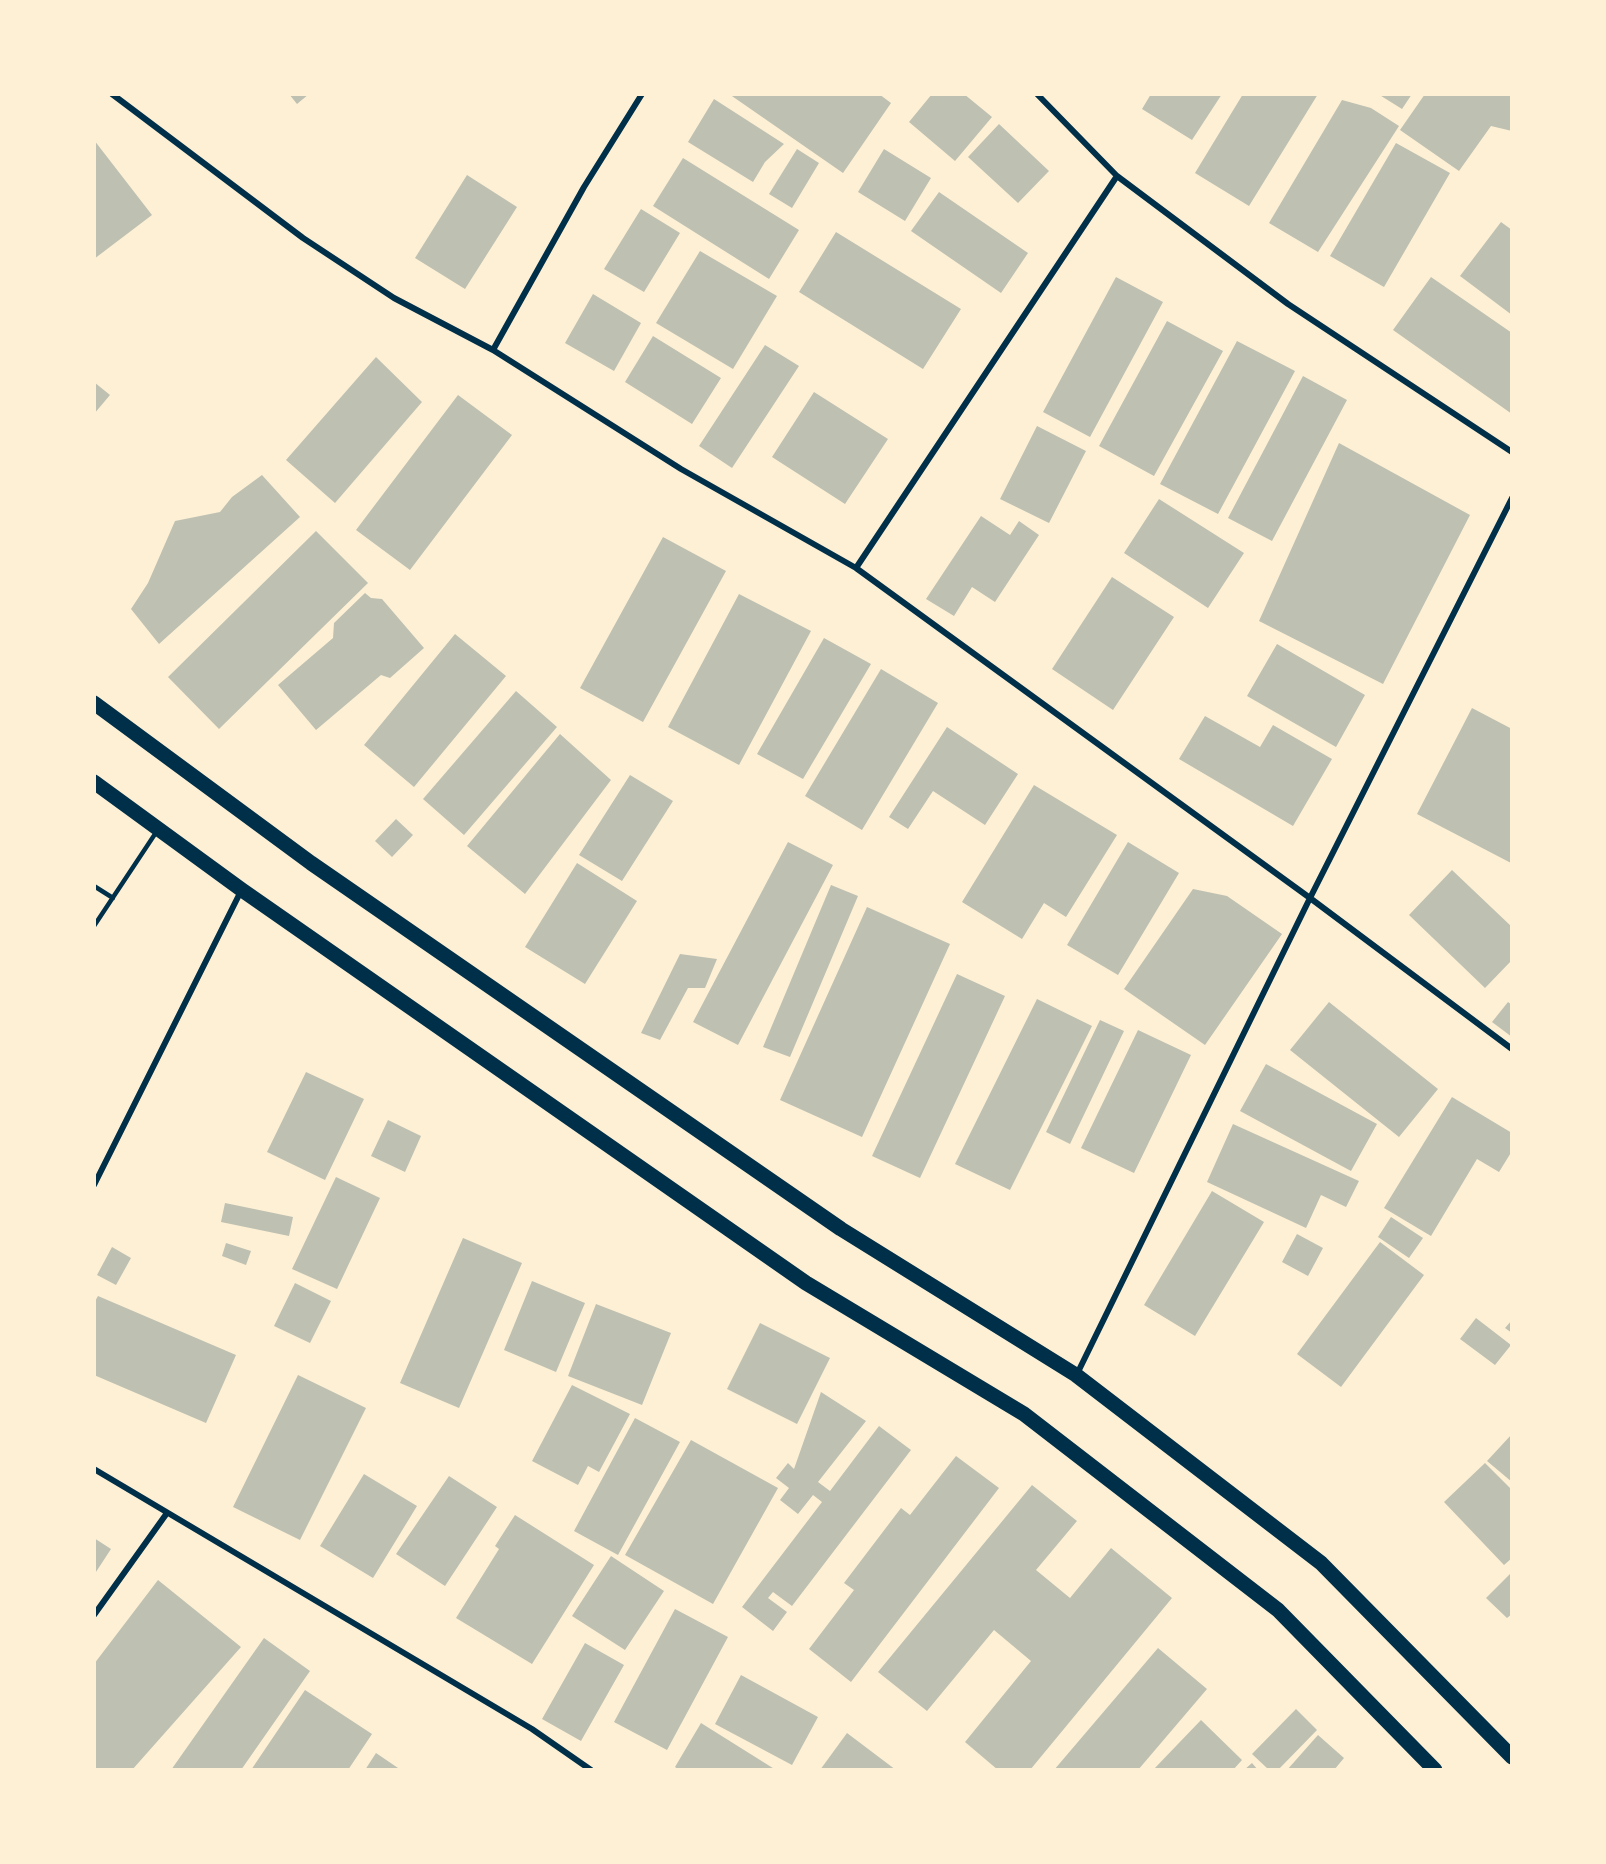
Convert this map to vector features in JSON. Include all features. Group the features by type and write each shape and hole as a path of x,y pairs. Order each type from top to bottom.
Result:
{"main road":[{"path":"94,703 321,869 841,1229 1076,1375 1321,1563 1512,1757"},
{"path":"94,782 242,890 806,1283 1024,1414 1278,1610 1434,1769"}],"street":[{"path":"112,94 303,238 394,298 493,350 681,468 856,568 1311,898 1512,1049"},
{"path":"493,350 584,187 642,94"},
{"path":"1037,94 1117,176 1288,304 1512,452"},
{"path":"856,568 1117,176"},
{"path":"1076,1375 1311,898 1512,498"},
{"path":"94,1185 242,890"},
{"path":"94,1469 532,1729 591,1770"},
{"path":"94,1615 167,1513"}],"lane":[{"path":"94,926 158,829"},
{"path":"94,886 113,898"}],"building":[{"path":"289,94 309,94 297,104"},
{"path":"729,94 879,94 891,103 843,173"},
{"path":"932,94 964,94 992,117 955,161 909,122"},
{"path":"1151,94 1222,94 1192,140 1142,109"},
{"path":"1243,94 1318,94 1249,206 1195,173"},
{"path":"1378,94 1412,94 1402,109"},
{"path":"1425,94 1512,94 1512,131 1491,126 1459,171 1400,130"},
{"path":"714,99 784,144 765,162 753,182 688,142"},
{"path":"1342,100 1371,108 1399,126 1318,252 1269,223"},
{"path":"999,124 1049,171 1018,203 968,157"},
{"path":"94,140 152,215 94,259"},
{"path":"1396,143 1450,173 1384,287 1330,256"},
{"path":"797,149 819,163 792,208 769,194"},
{"path":"884,149 931,178 905,221 858,192"},
{"path":"683,158 799,230 769,279 653,206"},
{"path":"467,175 517,207 465,289 415,258"},
{"path":"939,192 1028,253 1001,293 911,231"},
{"path":"641,209 680,233 644,292 604,269"},
{"path":"1501,222 1512,230 1512,315 1460,276"},
{"path":"836,232 961,309 923,369 799,292"},
{"path":"700,251 777,296 733,369 656,323"},
{"path":"1116,277 1163,302 1090,437 1043,412"},
{"path":"1431,277 1512,333 1512,414 1393,330"},
{"path":"593,294 641,323 614,371 565,343"},
{"path":"1167,321 1223,351 1154,476 1099,446"},
{"path":"653,336 721,378 692,424 625,382"},
{"path":"1237,341 1295,371 1218,514 1160,484"},
{"path":"765,345 799,366 732,468 699,446"},
{"path":"376,357 422,402 335,503 286,460"},
{"path":"1303,376 1347,400 1272,541 1228,518"},
{"path":"94,382 110,395 94,414"},
{"path":"814,392 888,439 845,504 772,457"},
{"path":"458,395 512,435 410,570 356,530"},
{"path":"1037,426 1086,451 1049,523 1000,499"},
{"path":"1339,443 1470,515 1383,684 1259,621"},
{"path":"262,475 300,517 159,644 131,609 148,583 175,521 220,512 232,497"},
{"path":"1159,499 1244,553 1208,608 1124,553"},
{"path":"981,516 1010,535 1019,521 1039,535 995,602 972,587 954,616 926,599"},
{"path":"316,531 368,583 219,729 168,677"},
{"path":"663,537 726,571 643,722 580,688"},
{"path":"1112,577 1174,617 1113,710 1052,669"},
{"path":"365,593 371,598 382,599 424,648 390,678 381,675 316,730 278,685 333,638 334,623"},
{"path":"739,594 811,631 739,765 668,727"},
{"path":"455,634 506,676 414,787 364,745"},
{"path":"824,638 871,664 803,779 757,754"},
{"path":"1277,644 1365,695 1336,747 1247,696"},
{"path":"881,669 938,703 862,830 805,796"},
{"path":"516,691 557,727 464,835 423,799"},
{"path":"1472,708 1512,729 1511,863 1417,814"},
{"path":"1205,716 1260,747 1273,725 1332,759 1293,826 1179,759"},
{"path":"947,727 1018,774 985,825 933,791 908,829 889,817"},
{"path":"560,734 611,780 525,894 467,846"},
{"path":"630,775 673,801 622,881 579,855"},
{"path":"1034,785 1117,835 1066,917 1044,903 1022,939 962,902"},
{"path":"396,819 413,835 392,857 375,841"},
{"path":"788,842 833,865 738,1045 693,1022"},
{"path":"1128,842 1179,873 1118,975 1067,945"},
{"path":"577,863 637,901 585,984 525,947"},
{"path":"1452,870 1512,927 1512,960 1485,988 1409,915"},
{"path":"831,885 858,896 790,1057 763,1047"},
{"path":"1193,889 1227,896 1282,934 1205,1045 1124,989"},
{"path":"867,907 950,944 862,1137 780,1100"},
{"path":"680,954 717,959 705,988 688,988 660,1040 641,1033"},
{"path":"957,974 1005,996 920,1178 872,1156"},
{"path":"1037,999 1092,1026 1010,1190 955,1164"},
{"path":"1329,1002 1438,1089 1399,1137 1290,1050"},
{"path":"1508,1002 1512,1005 1512,1037 1492,1022"},
{"path":"1100,1020 1124,1031 1070,1144 1046,1132"},
{"path":"1138,1030 1191,1055 1134,1173 1081,1148"},
{"path":"1266,1064 1377,1124 1351,1171 1240,1111"},
{"path":"306,1072 364,1099 325,1180 267,1152"},
{"path":"1452,1097 1512,1133 1512,1151 1499,1172 1477,1159 1431,1236 1384,1208"},
{"path":"388,1120 421,1136 405,1172 371,1156"},
{"path":"1233,1124 1359,1181 1346,1207 1321,1195 1306,1228 1207,1182"},
{"path":"336,1177 380,1198 337,1289 292,1269"},
{"path":"1212,1191 1264,1222 1195,1336 1144,1305"},
{"path":"225,1203 293,1217 289,1236 221,1222"},
{"path":"1391,1217 1423,1238 1409,1258 1378,1237"},
{"path":"1297,1234 1323,1248 1308,1276 1282,1262"},
{"path":"463,1238 522,1263 459,1408 400,1383"},
{"path":"1380,1242 1424,1275 1341,1387 1297,1354"},
{"path":"226,1243 251,1251 246,1265 222,1256"},
{"path":"112,1247 131,1258 116,1285 97,1275"},
{"path":"532,1281 585,1303 556,1372 504,1350"},
{"path":"295,1283 331,1301 310,1343 274,1326"},
{"path":"98,1296 236,1355 206,1423 94,1375 94,1303"},
{"path":"596,1304 671,1333 642,1405 568,1376"},
{"path":"1476,1318 1511,1345 1495,1365 1460,1339"},
{"path":"1512,1320 1512,1333 1505,1328"},
{"path":"760,1323 830,1358 797,1424 727,1389"},
{"path":"298,1375 366,1408 300,1540 233,1507"},
{"path":"572,1385 630,1414 599,1472 588,1466 578,1485 532,1461"},
{"path":"821,1392 866,1421 818,1482 830,1491 879,1426 911,1450 792,1606 773,1592 768,1598 787,1612 773,1631 742,1607 822,1502 813,1495 798,1514 780,1500 789,1488 776,1478 788,1463 794,1469"},
{"path":"635,1418 680,1442 618,1555 574,1531"},
{"path":"1512,1434 1512,1482 1487,1461"},
{"path":"691,1440 778,1488 713,1604 625,1555"},
{"path":"956,1456 999,1488 851,1682 809,1649 854,1590 844,1583 901,1508 910,1515"},
{"path":"1485,1463 1512,1490 1512,1558 1504,1565 1444,1502"},
{"path":"364,1474 417,1506 373,1578 320,1546"},
{"path":"449,1476 497,1507 445,1586 396,1554"},
{"path":"1032,1485 1077,1521 1036,1570 1070,1598 1111,1548 1172,1598 1030,1770 998,1770 965,1742 1031,1661 994,1630 927,1711 878,1672"},
{"path":"515,1515 594,1565 532,1664 456,1618 499,1549 495,1546"},
{"path":"94,1538 111,1549 94,1575"},
{"path":"611,1556 664,1591 625,1650 572,1616"},
{"path":"1512,1572 1512,1614 1507,1618 1486,1598"},
{"path":"158,1580 241,1647 132,1770 94,1770 94,1664"},
{"path":"675,1609 728,1637 667,1750 614,1722"},
{"path":"264,1638 310,1671 241,1770 171,1770"},
{"path":"585,1643 624,1665 581,1741 542,1719"},
{"path":"1158,1648 1207,1689 1138,1770 1054,1770"},
{"path":"741,1675 818,1717 792,1765 715,1724"},
{"path":"305,1690 372,1734 348,1770 251,1770"},
{"path":"1296,1709 1317,1730 1278,1770 1269,1770 1252,1754"},
{"path":"1201,1720 1242,1760 1233,1770 1153,1770"},
{"path":"701,1723 776,1770 679,1770 675,1767"},
{"path":"847,1733 896,1770 820,1770"},
{"path":"1318,1735 1344,1758 1334,1770 1287,1770"},
{"path":"376,1753 401,1770 365,1770"},
{"path":"1252,1763 1258,1770 1244,1770"}]}
